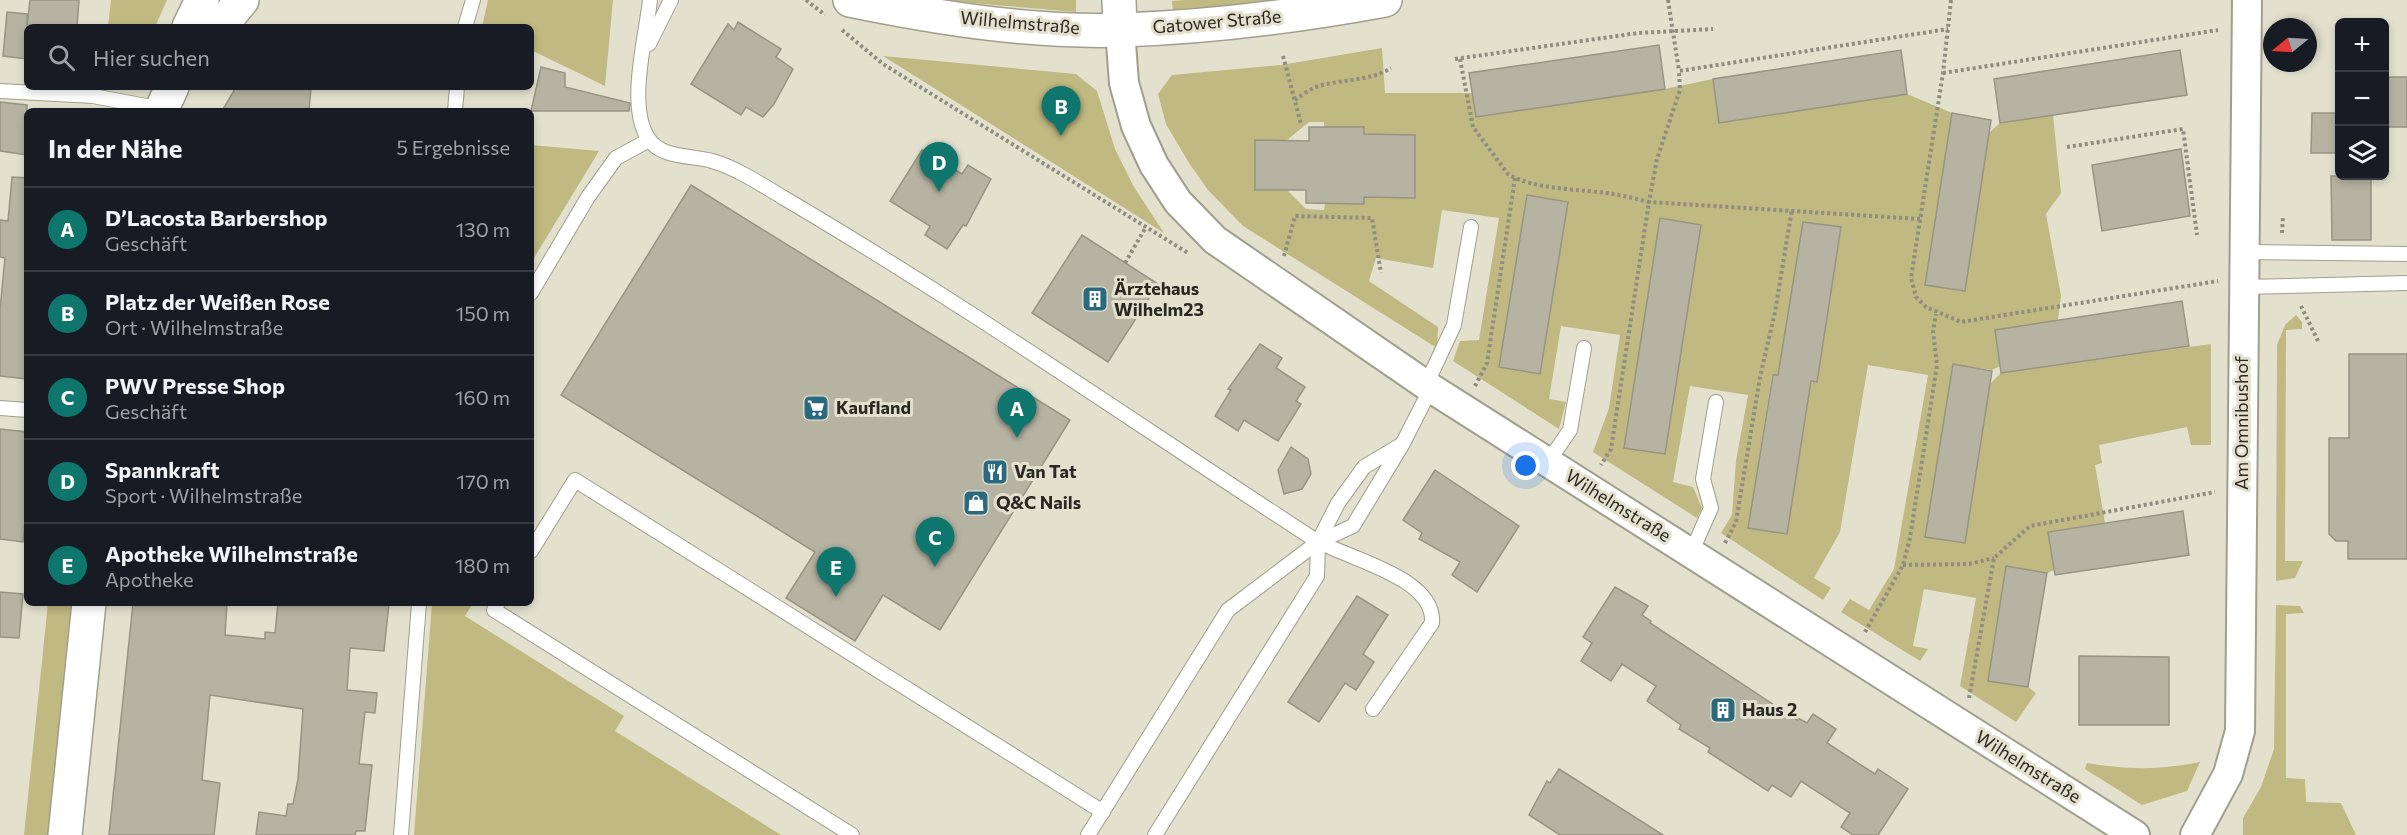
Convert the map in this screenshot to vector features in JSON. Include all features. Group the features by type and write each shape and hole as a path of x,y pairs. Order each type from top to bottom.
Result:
{"main road":[{"path":"190,24 202,0"},
{"path":"222,24 242,0"},
{"name":"Wilhelmstraße","path":"850,0 887,4 1002,24 1119,15"},
{"name":"Gatower Straße","path":"1119,15 1277,18 1385,0"},
{"path":"65,835 89,606"}],"street":[{"name":"Am Omnibushof","path":"2195,835 2228,774 2240,731 2230,284 2243,252 2247,0"},
{"name":"Wilhelmstraße","path":"1119,15 1124,83 1136,126 1154,165 1178,202 1215,240 1428,386 2135,835"}],"lane":[{"path":"466,24 473,0"},
{"path":"650,0 638,98 641,122 649,140 665,152 726,165 785,199 961,307 1318,542 1395,574 1429,601 1433,611 1432,623 1372,709"},
{"path":"644,54 671,0"},
{"path":"455,108 457,90"},
{"path":"0,91 165,102"},
{"path":"534,288 588,197 616,158 649,140"},
{"path":"1088,835 1228,610 1318,542 1353,526 1402,444 1454,325 1471,227"},
{"path":"2243,252 2407,254"},
{"path":"2230,284 2407,283"},
{"path":"1548,462 1570,430 1584,348"},
{"path":"1690,553 1711,508 1703,479 1716,402"},
{"path":"0,408 24,410"},
{"path":"1155,835 1317,576 1318,542 1338,503 1364,467 1402,444"},
{"path":"534,545 575,480 1103,812"},
{"path":"401,835 418,606"},
{"path":"496,606 494,610 852,835"}],"path":[{"path":"1599,467 1611,449 1657,159 1680,90 1668,0"},
{"path":"1951,0 1943,73 1911,278 1916,297 1936,314 1962,322 2230,284"},
{"path":"1679,71 1948,28"},
{"path":"1713,29 1638,33 1458,59 1473,127 1508,174 1515,178 1649,202 1792,209 1920,219"},
{"path":"1943,73 2218,30"},
{"path":"1283,56 1301,124"},
{"path":"1295,100 1316,86 1359,77 1379,76 1391,68"},
{"path":"2067,147 2182,129 2197,235"},
{"path":"1474,387 1486,363 1515,178"},
{"path":"1723,547 1736,522 1760,377 1774,321 1792,209"},
{"path":"1283,261 1295,216 1372,218 1381,273"},
{"path":"1125,263 1146,227"},
{"path":"2301,306 2318,341"},
{"path":"1863,637 1903,565 1910,538 1936,365 1933,331 1936,314"},
{"path":"1903,565 1969,564 1994,558 2030,526 2217,491"},
{"path":"1968,705 1994,558"}],"shaded area":[{"path":"111,0 167,0 156,24 108,24"},
{"path":"488,0 613,0 605,86 534,51 534,24 483,24"},
{"path":"937,0 1076,0 1076,12"},
{"path":"1283,0 1173,11 1172,1"},
{"path":"1382,48 1385,93 1472,93 1476,117 1665,89 1713,79 1720,122 1907,94 1952,113 1925,285 1965,291 1989,133 2000,123 2053,115 2061,193 2046,214 2061,296 2058,320 1995,330 2000,366 1992,370 1953,364 1925,536 1965,542 1990,384 2001,373 2211,344 2211,445 2191,445 2187,427 2099,445 2102,463 2095,465 2105,523 2048,532 2054,570 2047,573 2006,567 1989,681 2028,687 2036,693 2016,722 1960,686 1976,598 1924,589 1913,646 1928,649 1920,661 1841,612 1850,599 1869,610 1894,569 1928,375 1868,365 1840,532 1814,578 1831,588 1823,600 1721,533 1732,515 1736,461 1748,395 1690,386 1673,482 1693,487 1702,508 1697,518 1593,452 1609,408 1620,335 1561,326 1549,399 1566,402 1559,429 1453,361 1460,341 1479,340 1499,218 1442,210 1433,268 1376,258 1369,281 1438,327 1437,348 1243,226 1208,190 1189,163 1166,124 1158,94 1172,75 1281,65","holes":["1309,122 1324,122 1324,127 1364,127 1364,134 1415,135 1411,136 1414,198 1364,197 1363,204 1325,204 1324,210 1306,209 1287,190 1256,140 1287,140","1528,195 1568,202 1539,374 1499,367","1660,218 1701,225 1664,454 1624,447","1803,222 1841,228 1817,382 1811,381 1786,534 1748,527 1772,375 1778,375"]},
{"path":"883,56 1076,74 1097,91 1115,149 1134,187 1164,233"},
{"path":"534,145 599,151 534,258"},
{"path":"2296,315 2302,322 2302,329 2286,330 2285,561 2303,561 2295,578 2276,581 2277,345 2285,325"},
{"path":"2276,605 2300,606 2304,613 2286,614 2286,778 2305,779 2306,802 2341,803 2356,835 2243,835 2243,818 2261,787 2274,749"},
{"path":"48,606 73,606 49,835 24,835"},
{"path":"432,606 471,606 465,616 624,716 615,731 781,835 414,835"},
{"path":"2200,762 2187,791 2142,805 2085,769 2087,763 2144,768 2171,767"}],"building":[{"path":"30,0 79,0 77,24 27,24"},
{"path":"7,12 27,14 27,24 24,24 24,59 3,56"},
{"path":"738,22 781,49 776,57 793,69 774,104 763,117 746,107 741,115 691,84 728,24 734,30"},
{"path":"1659,45 1665,89 1476,117 1469,73"},
{"path":"1901,50 1907,94 1719,123 1713,79"},
{"path":"2180,50 2187,95 2000,123 1994,79"},
{"path":"541,67 565,73 565,87 630,103 629,111 534,111 534,108 532,108"},
{"path":"2389,77 2407,77 2407,127 2389,127"},
{"path":"234,90 311,90 309,108 224,108"},
{"path":"0,102 27,105 27,108 24,108 24,155 0,151"},
{"path":"1952,113 1991,120 1965,291 1925,285"},
{"path":"2312,113 2335,113 2335,153 2311,153"},
{"path":"1309,127 1364,127 1364,134 1415,135 1415,198 1364,197 1364,204 1306,203 1306,190 1255,190 1255,140 1309,141"},
{"path":"2181,149 2190,216 2102,231 2092,165"},
{"path":"922,150 962,174 968,165 991,179 966,226 963,225 947,249 925,235 930,226 890,201"},
{"path":"2331,176 2335,176 2335,180 2371,180 2371,240 2332,240"},
{"path":"12,177 24,178 24,379 0,376 0,309 5,258 0,257 0,220 8,221"},
{"name":"Kaufland","path":"691,185 1070,420 940,630 883,595 855,641 786,598 815,552 561,395"},
{"path":"1527,195 1568,202 1540,374 1499,367"},
{"path":"1660,218 1701,225 1665,454 1624,448"},
{"path":"1803,222 1841,227 1817,382 1811,381 1787,534 1748,528 1773,375 1778,375"},
{"name":"Ärztehaus Wilhelm23","path":"1082,235 1158,284 1108,362 1032,313"},
{"path":"2182,301 2189,346 2001,373 1995,330"},
{"path":"1260,344 1282,358 1276,368 1305,387 1296,401 1301,404 1278,441 1244,420 1238,431 1215,416 1231,390 1228,389"},
{"path":"2349,354 2407,354 2407,559 2348,559 2348,541 2336,541 2329,534 2329,438 2349,438"},
{"path":"1953,364 1992,371 1965,543 1925,537"},
{"path":"0,429 24,432 24,532 23,542 0,539"},
{"path":"1291,447 1308,459 1311,474 1302,489 1284,494 1278,470"},
{"path":"1435,470 1519,526 1477,592 1452,575 1460,562 1419,539 1422,533 1403,520"},
{"path":"2183,511 2189,555 2055,575 2048,532"},
{"path":"2006,566 2047,573 2028,687 1988,681"},
{"name":"Haus 2","path":"1615,587 1648,606 1642,615 1651,621 1650,623 1797,720 1798,718 1807,723 1813,714 1836,729 1827,743 1875,774 1878,769 1908,789 1878,835 1853,835 1841,827 1850,813 1801,781 1791,797 1772,785 1768,791 1708,752 1710,748 1679,729 1681,725 1647,701 1656,686 1622,664 1611,681 1581,661 1592,643 1583,637"},
{"path":"0,592 23,594 19,638 0,637"},
{"path":"1357,596 1388,615 1363,654 1374,662 1356,690 1345,683 1319,722 1288,702"},
{"path":"133,606 227,606 225,635 265,639 265,632 275,633 278,606 389,606 384,651 350,648 347,690 377,693 375,713 365,712 359,764 372,765 365,831 356,831 355,835 256,835 259,812 286,816 288,804 293,804 298,779 303,709 210,695 202,780 220,783 214,835 109,835"},
{"path":"2079,656 2169,657 2169,725 2079,725"},
{"path":"1559,769 1663,835 1560,835 1529,815 1547,781 1550,783"}],"place":[{"name":"Platz der Weißen Rose","path":"1061,136"},
{"name":"Spannkraft","path":"939,192"},
{"name":"Ärztehaus Wilhelm23","path":"1095,299"},
{"name":"Kaufland","path":"816,408"},
{"name":"D’Lacosta Barbershop","path":"1017,438"},
{"name":"Van Tat","path":"995,472"},
{"name":"Q&C Nails","path":"976,503"},
{"name":"PWV Presse Shop","path":"935,567"},
{"name":"Apotheke Wilhelmstraße","path":"836,597"},
{"name":"Haus 2","path":"1723,710"}]}
